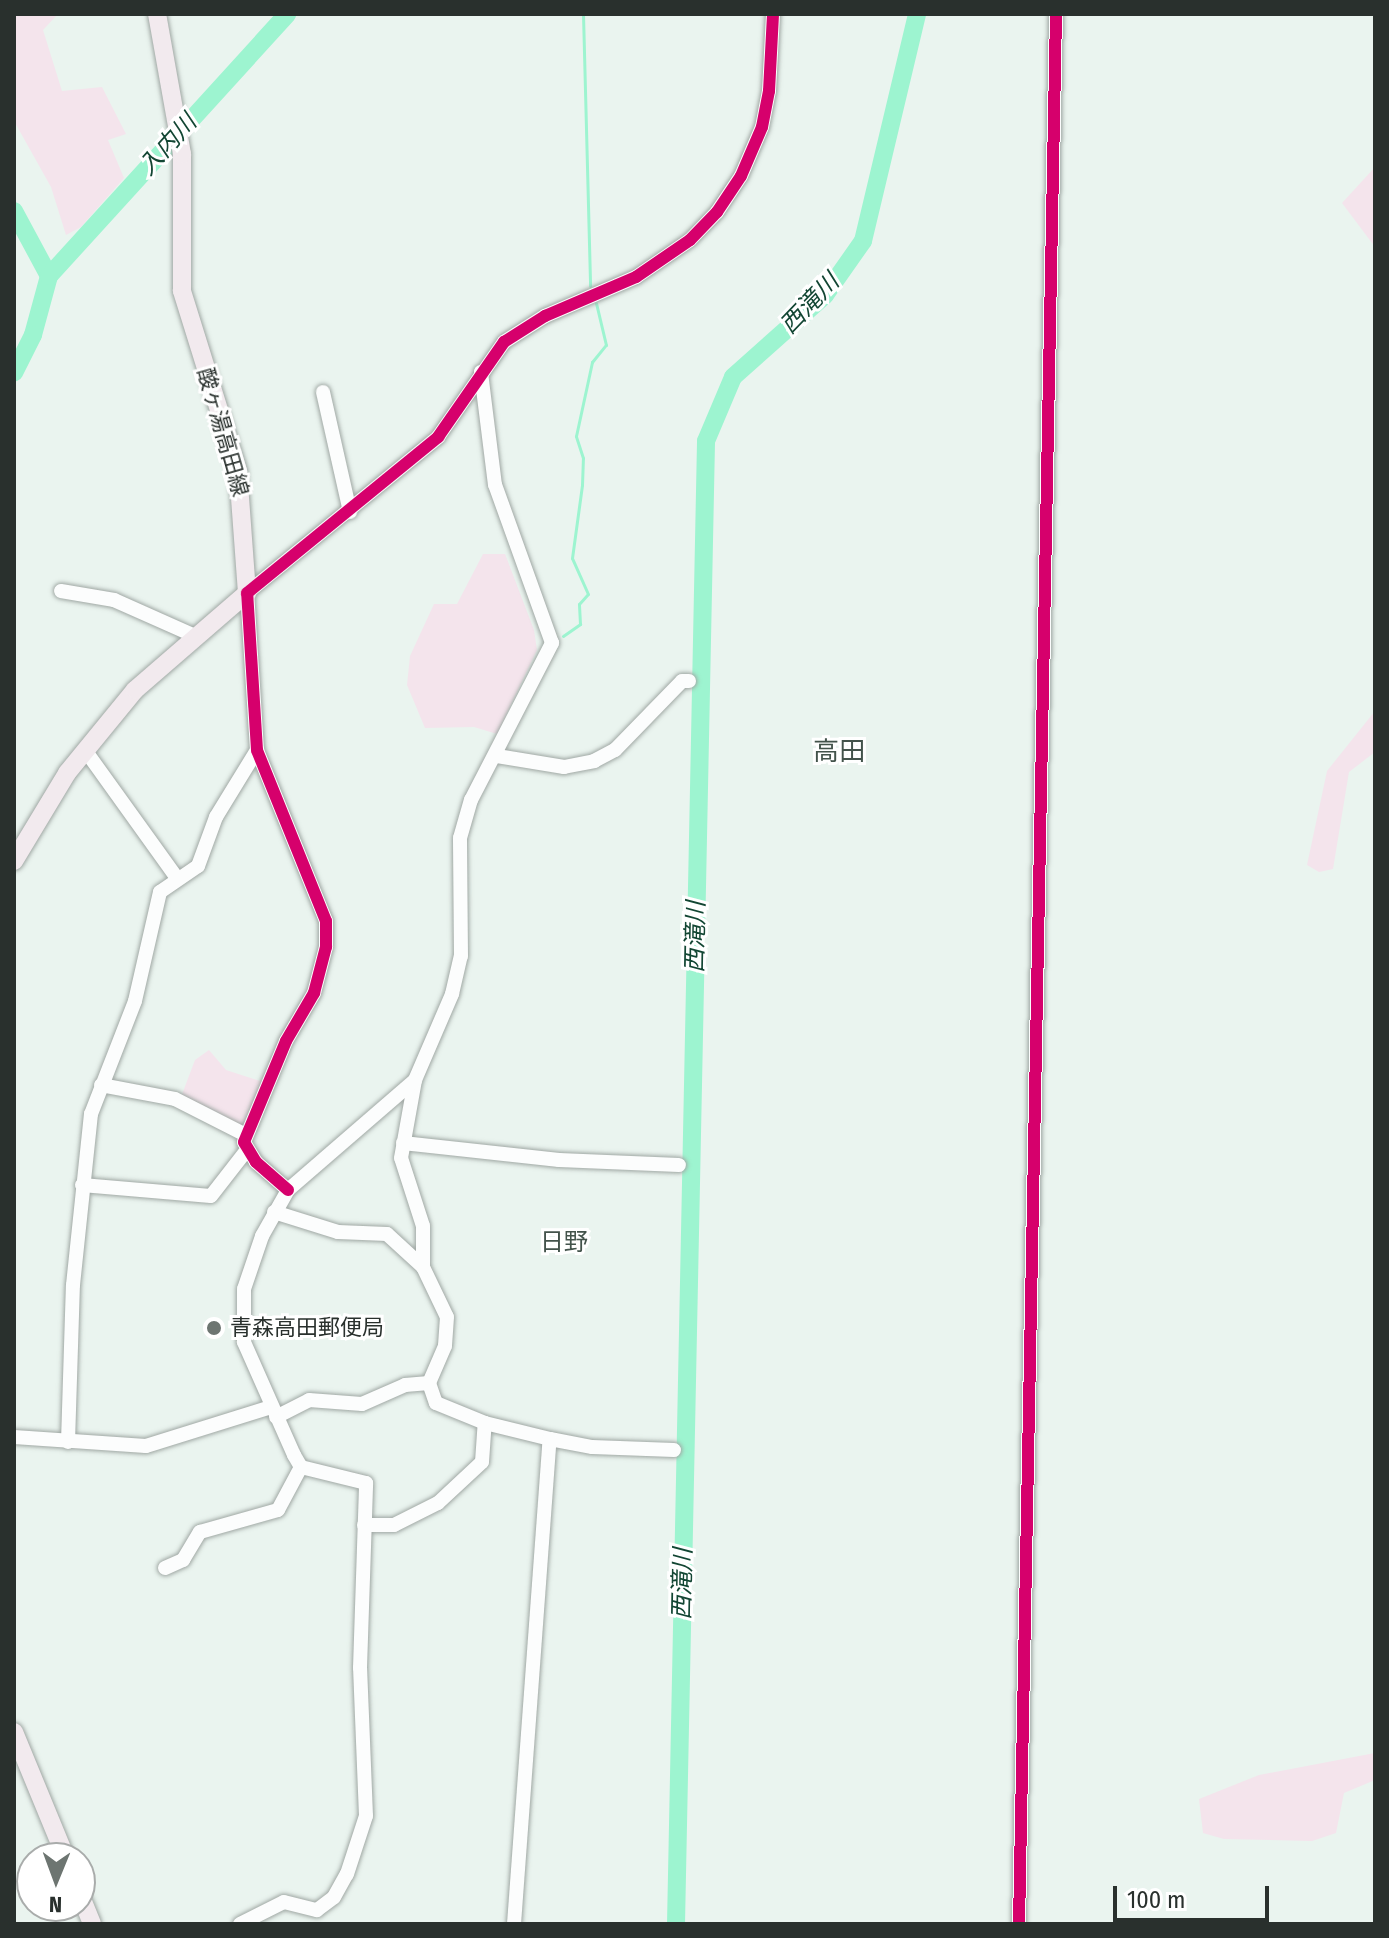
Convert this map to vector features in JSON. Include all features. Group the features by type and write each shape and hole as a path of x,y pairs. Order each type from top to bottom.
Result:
{"main road":[{"name":"酸ヶ湯高田線","path":"157,14 182,154 182,291 238,471 247,593"},
{"path":"14,861 85,750 135,690 247,593"},
{"path":"14,1732 19,1760 58,1842"}],"street":[{"path":"82,1185 211,1196 246,1151 246,1135 286,1041 314,993 326,947 323,905 257,750 247,593 350,512 438,437 481,372 519,330 636,277 690,240 717,212 741,176 762,127 773,14"},
{"path":"1019,1924 1056,14"},
{"path":"423,1267 423,1226 401,1158 415,1080 452,994 461,956 460,838 471,800 497,756 552,643 495,485 481,372"},
{"path":"323,392 350,512"},
{"path":"61,591 114,600 195,636"},
{"path":"497,756 564,767 594,761 615,750 682,681 689,681"},
{"path":"85,750 177,878"},
{"path":"68,1442 82,1185 91,1114 135,1001 160,892 198,866 216,817 257,750"},
{"path":"301,1467 244,1342 242,1314 251,1263 274,1212 288,1190 415,1080"},
{"path":"101,1085 175,1099 246,1135"},
{"path":"403,1143 559,1160 679,1165"},
{"path":"246,1151 288,1190"},
{"path":"274,1212 338,1232 387,1234 423,1267 447,1317 445,1346 429,1383 436,1403 485,1423 550,1439 592,1447 674,1450"},
{"path":"14,1437 146,1446 309,1400 362,1404 405,1385 429,1383"},
{"path":"364,1525 394,1525 438,1503 482,1462 485,1423"},
{"path":"514,1924 550,1439"},
{"path":"240,1924 284,1902 318,1917 347,1874 366,1816 360,1668 366,1483 301,1467"},
{"path":"165,1568 183,1560 200,1532 278,1510 301,1467"}],"shaded area":[{"path":"14,14 58,14 43,30 62,91 102,87 126,134 108,140 124,178 81,227 66,235 51,187 14,121"},
{"path":"1375,167 1375,247 1342,203"},
{"path":"483,554 505,554 534,630 537,650 497,734 474,727 425,728 407,685 410,656 434,604 457,604"},
{"path":"1375,711 1375,752 1349,772 1333,869 1319,872 1307,865 1327,771"},
{"path":"209,1050 226,1070 263,1082 243,1129 181,1097 195,1060"},
{"path":"1375,1753 1375,1780 1344,1793 1336,1833 1312,1841 1224,1839 1203,1833 1199,1799 1259,1775"}],"waterway":[{"name":"入内川","path":"49,276 287,14"},
{"path":"583,14 590,286"},
{"name":"西滝川","path":"676,1924 706,441 733,377 825,295 863,241 917,14"},
{"path":"14,211 49,276 33,335 14,373"},
{"path":"563,636 580,624 579,604 588,594 572,558 583,458 576,436 592,362 606,345 596,303"}],"cycle path":[{"path":"288,1190 256,1162 244,1142 286,1041 314,993 326,947 326,921 257,750 247,593 438,437 504,342 545,316 636,277 690,240 717,212 741,176 762,127 769,91 773,14"},
{"path":"1019,1924 1056,14"}],"place":[{"name":"青森高田郵便局","path":"214,1328"}],"district":[{"name":"高田","path":"839,752"},
{"name":"日野","path":"564,1243"}]}
